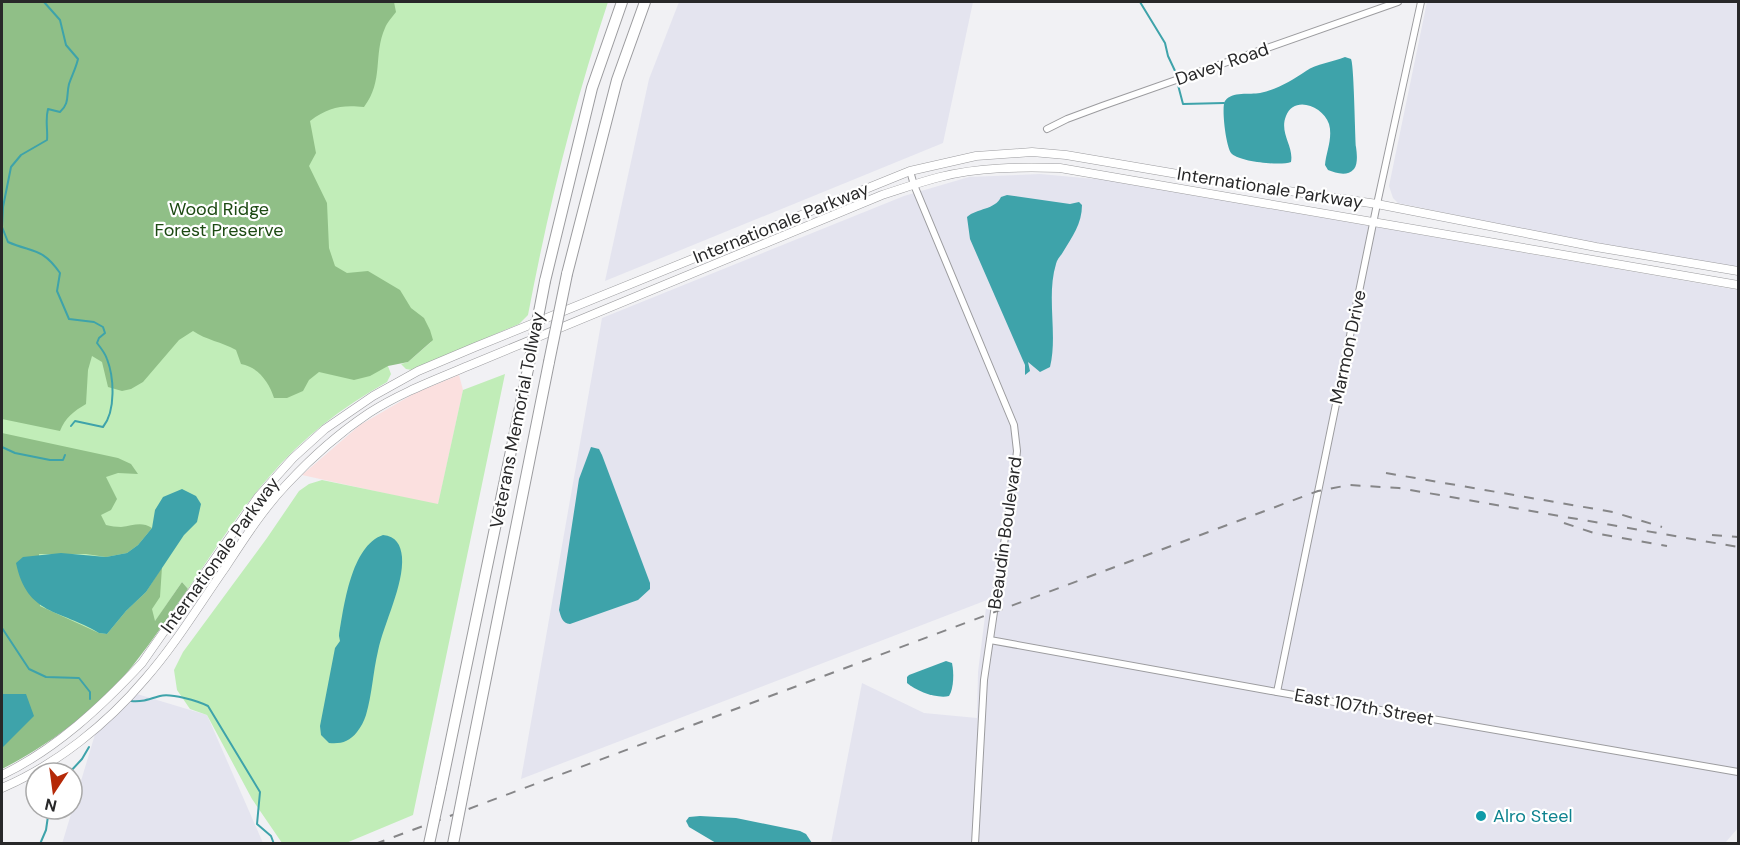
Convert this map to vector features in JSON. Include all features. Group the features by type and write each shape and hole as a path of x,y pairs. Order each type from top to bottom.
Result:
{"highway":[{"name":"Veterans Memorial Tollway","path":"429,843 528,369 544,281 592,88 622,2"},
{"name":"Veterans Memorial Tollway","path":"453,843 567,274 617,80 645,2"}],"street":[{"name":"Davey Road","path":"1047,129 1102,106 1398,2"},
{"name":"Marmon Drive","path":"1277,692 1420,2"},
{"name":"Internationale Parkway","path":"2,775 33,758 94,711 120,687 142,663 258,497 293,458 349,411 418,371 466,350 910,171 976,156 1032,152 1095,159 1202,178 1377,204 1596,247 1738,271"},
{"name":"Internationale Parkway","path":"2,788 44,766 101,723 131,695 154,669 281,490 317,454 370,413 405,393 468,366 877,197 940,177 1019,167 1060,168 1738,285"},
{"name":"Beaudin Boulevard","path":"910,171 1014,425 1017,451 984,680 975,843"},
{"name":"East 107th Street","path":"990,640 1738,772"},
{"path":"94,711 101,723"}],"shaded area":[{"path":"679,2 973,2 943,143 605,281 649,79"},
{"path":"1427,2 1738,2 1738,268 1567,238 1398,203 1393,198 1389,186"},
{"path":"1040,174 1106,180 1738,290 1738,828 1725,843 831,843 862,683 924,713 977,718 978,672 987,600 521,779 602,318 904,196 969,177"},
{"path":"459,375 463,390 438,505 302,475 360,425 415,393"},
{"path":"137,694 207,715 263,843 62,844 69,821 84,821 84,771 96,731"}],"green space":[{"name":"Wood Ridge Forest Preserve","path":"2,2 608,2 563,157 528,315 519,324 412,370 406,369 401,364 408,362 431,342 386,361 391,374 387,382 354,402 295,449 237,517 188,589 182,582 139,645 2,758"},
{"path":"3,2 394,2 396,12 381,38 376,78 370,97 364,107 336,108 310,121 316,153 309,166 327,203 329,248 335,266 347,273 368,271 400,290 411,308 424,318 433,340 408,362 388,366 370,376 354,380 319,372 309,380 303,391 287,398 274,398 262,376 253,368 241,364 236,350 193,331 179,340 143,382 131,389 122,391 108,387 102,362 92,356 88,370 86,404 70,415 60,431 2,419"},
{"path":"505,374 413,815 346,843 282,843 252,799 207,715 190,709 177,690 174,670 183,652 299,491 309,484 322,480 438,504 463,390"},
{"path":"2,433 118,458 131,464 138,474 118,473 106,477 117,499 111,510 101,515 106,525 121,527 141,524 152,528 138,545 127,553 106,557 86,554 39,554 40,606 99,633 107,634 146,592 162,567 160,597 152,609 155,621 182,582 188,589 141,655 106,695 56,736 2,769 2,748 26,694 2,694"}],"water":[{"path":"1345,57 1351,59 1354,85 1357,159 1351,171 1341,174 1328,170 1325,165 1330,140 1329,124 1321,112 1308,105 1295,106 1290,110 1284,122 1291,162 1279,164 1261,162 1232,154 1226,136 1224,119 1224,105 1228,98 1273,89 1310,69"},
{"path":"1007,195 1070,204 1079,202 1082,205 1078,224 1057,261 1053,277 1053,342 1050,367 1040,372 1028,362 1030,371 1025,375 1025,365 970,239 967,217 990,207 1001,197"},
{"path":"591,447 599,449 602,455 650,583 650,589 638,600 570,624 564,621 559,610 579,479"},
{"path":"182,489 196,496 201,504 197,522 184,535 146,592 107,634 99,633 47,609 28,593 16,563 23,557 61,553 106,557 127,553 138,545 152,528 155,510 163,497"},
{"path":"383,535 391,537 399,545 402,568 397,592 378,651 366,715 351,738 344,742 329,743 321,735 320,726 335,648 340,641 339,636 351,578 363,551 372,541"},
{"path":"946,661 952,663 953,671 953,684 949,696 927,694 907,683 909,675"},
{"path":"2,694 26,694 34,716 2,748"},
{"path":"689,817 736,818 800,831 806,834 812,843 716,843 689,827 686,821"}],"waterway":[{"path":"44,2 60,20 66,45 78,59 69,84 65,106 60,112 48,109 47,140 21,155 11,167 3,207 2,227 8,242 37,252 48,259 60,273 57,291 69,319 94,322 103,327 105,333 97,343 106,357 111,375 110,412 103,427 75,421 71,426"},
{"path":"1140,2 1165,43 1176,73"},
{"path":"1178,85 1183,104 1224,103"},
{"path":"2,447 15,453 50,460 63,460 65,455"},
{"path":"2,628 29,669 46,677 79,678 90,692 90,699"},
{"path":"131,701 143,701 165,695 208,706 260,792 257,824 271,836 274,844"},
{"path":"80,761 89,747"},
{"path":"40,844 47,821"}],"railway":[{"path":"1386,473 1613,512 1662,527"},
{"path":"375,844 1318,491 1349,485 1399,488 1738,547"},
{"path":"1564,523 1594,533 1667,546"},
{"path":"1712,535 1738,537"}],"place":[{"name":"Alro Steel","path":"1481,816"}]}
